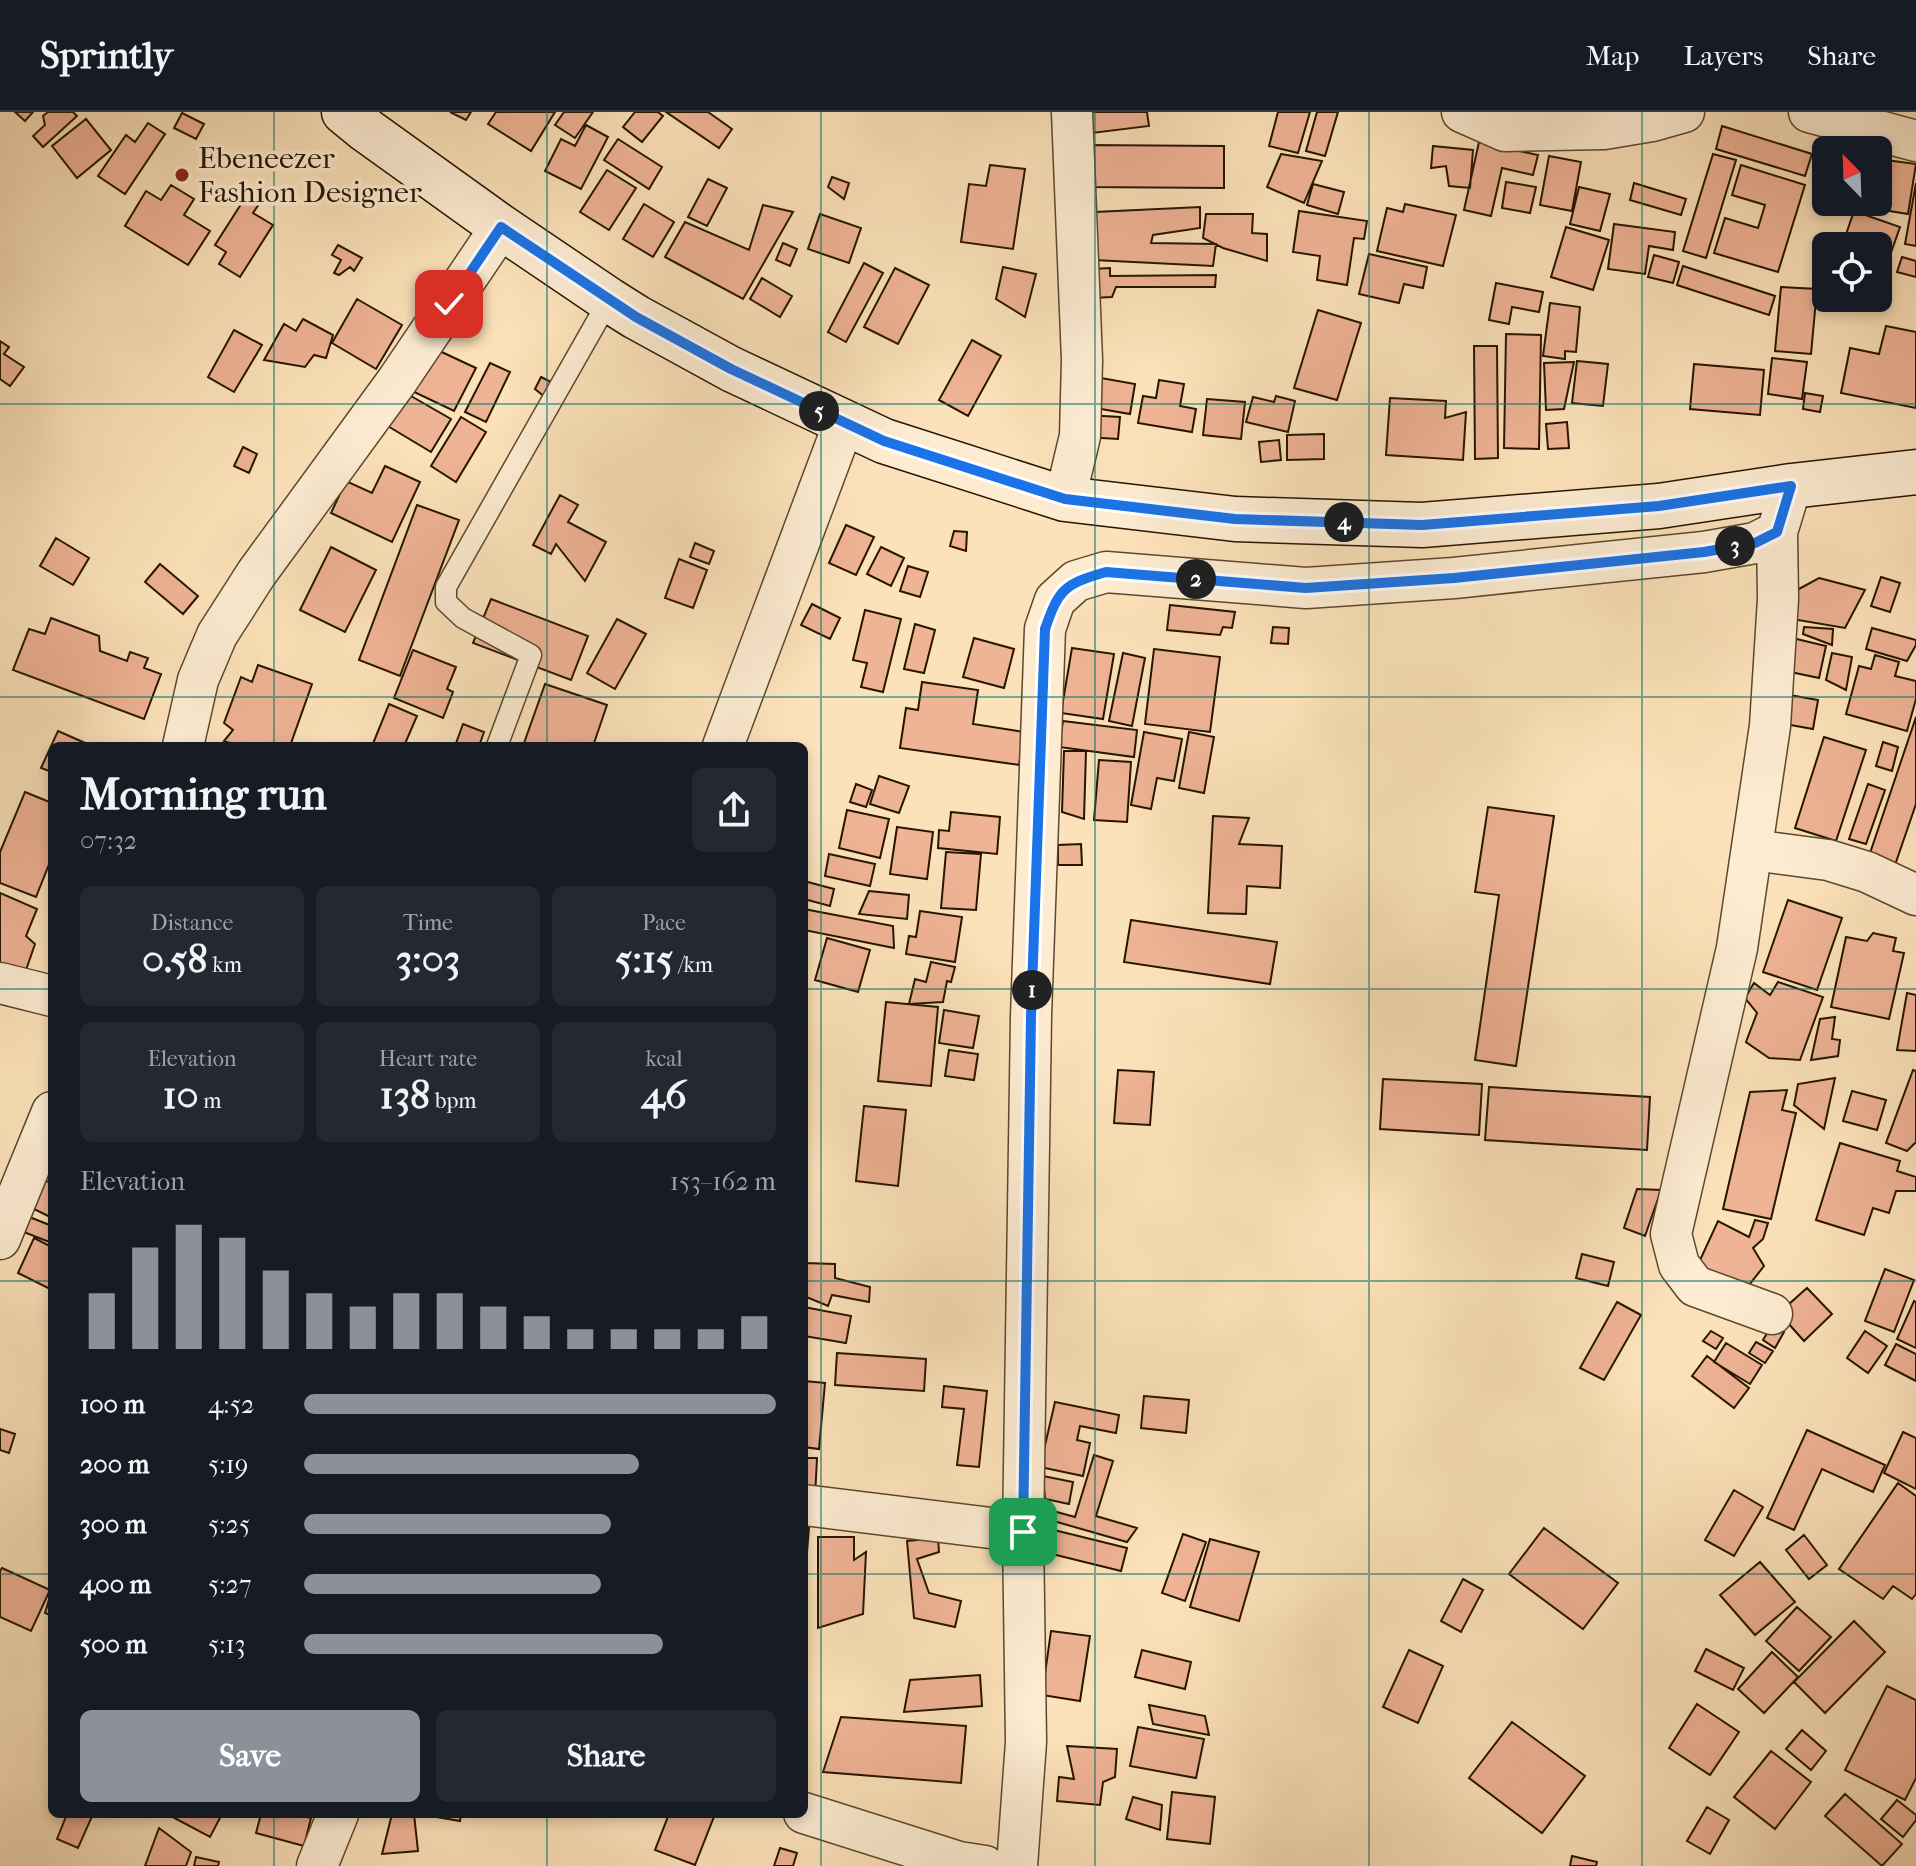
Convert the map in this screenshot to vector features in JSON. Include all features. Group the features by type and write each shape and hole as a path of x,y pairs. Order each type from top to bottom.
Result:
{"street":[{"path":"344,112 501,227 609,300 731,369 884,441 1065,499 1235,519 1422,525 1659,506 1791,486 1916,472"},
{"path":"1065,499 1080,436 1082,360 1072,112"},
{"path":"1462,112 1505,131 1604,129 1684,112"},
{"path":"1809,112 1916,141"},
{"path":"184,742 198,680 217,635 256,574 397,381 501,227"},
{"path":"724,742 844,423"},
{"path":"1772,1314 1695,1286 1679,1265 1671,1234 1737,948 1770,726 1778,599 1777,532 1791,486"},
{"path":"1017,1866 1026,1742 1023,1532 1032,1001 1045,629 1055,600 1076,581 1106,572 1306,588 1454,578 1704,552 1755,543 1777,532"},
{"path":"1752,850 1828,860 1867,872 1916,895"},
{"path":"0,983 48,995"},
{"path":"0,1239 48,1122"},
{"path":"808,1505 1023,1532"},
{"path":"808,1814 959,1862 985,1866"},
{"path":"317,1866 336,1818"}],"lane":[{"path":"498,742 531,655 463,618 446,602 446,587 609,300"}],"building":[{"path":"15,112 33,112 25,121"},
{"path":"48,112 73,112 77,116 43,147 33,136 45,125 43,116"},
{"path":"450,112 471,112 466,120"},
{"path":"496,112 555,112 531,151 488,124"},
{"path":"564,112 593,112 575,138 555,125"},
{"path":"635,112 658,112 663,116 642,142 623,127"},
{"path":"666,112 708,112 732,129 719,148"},
{"path":"1089,112 1147,112 1149,126 1092,133"},
{"path":"1278,112 1310,112 1298,153 1269,146"},
{"path":"1317,112 1338,112 1325,156 1306,151"},
{"path":"182,113 204,124 196,139 174,128"},
{"path":"86,119 111,150 77,178 52,146"},
{"path":"148,123 165,134 125,194 98,176 126,135 135,142"},
{"path":"586,125 608,137 581,189 545,171 561,139 575,146"},
{"path":"1722,126 1812,154 1805,176 1716,149"},
{"path":"618,139 662,167 649,189 604,160"},
{"path":"1479,142 1538,155 1533,175 1502,168 1491,216 1464,210"},
{"path":"1085,145 1224,146 1224,188 1084,187"},
{"path":"1433,146 1473,150 1470,188 1449,186 1446,166 1431,168"},
{"path":"1281,154 1322,161 1304,203 1267,187"},
{"path":"1713,154 1736,160 1706,258 1683,251"},
{"path":"1549,156 1581,162 1572,211 1540,205"},
{"path":"1892,161 1916,164 1908,214 1892,211"},
{"path":"990,165 1025,169 1013,249 961,242 969,184 986,186"},
{"path":"1741,165 1805,185 1778,272 1714,253 1725,218 1758,228 1765,205 1732,195"},
{"path":"607,170 636,188 609,230 580,212"},
{"path":"832,177 849,183 844,199 828,187"},
{"path":"708,179 727,188 707,226 688,217"},
{"path":"1506,182 1536,187 1530,213 1502,208"},
{"path":"1634,183 1686,199 1681,215 1630,200"},
{"path":"1916,183 1916,246 1905,244"},
{"path":"1313,184 1344,192 1338,214 1307,205"},
{"path":"171,185 194,199 184,215 210,231 188,265 125,226 146,191 161,200"},
{"path":"1579,187 1610,194 1600,231 1570,224"},
{"path":"250,190 263,198 253,213 273,225 240,277 219,264 226,252 215,245"},
{"path":"644,204 674,222 653,257 623,239"},
{"path":"1405,204 1456,215 1443,266 1377,251 1387,208 1403,212"},
{"path":"763,205 793,212 743,299 665,257 685,222 749,250"},
{"path":"1200,207 1200,228 1153,235 1151,243 1216,244 1213,266 1094,260 1095,212"},
{"path":"1299,211 1367,221 1364,239 1354,238 1347,285 1317,280 1320,256 1293,252"},
{"path":"820,214 861,228 849,263 808,249"},
{"path":"1206,214 1253,214 1252,233 1267,234 1267,261 1223,248 1203,238"},
{"path":"1852,216 1868,216 1900,227 1892,250 1892,232 1847,232"},
{"path":"1614,224 1675,232 1673,250 1649,246 1645,274 1608,269"},
{"path":"1566,227 1609,240 1593,290 1551,277"},
{"path":"783,243 797,249 790,266 776,260"},
{"path":"338,245 362,258 354,271 350,267 339,275 334,273 341,260 332,255"},
{"path":"1369,254 1427,267 1423,288 1404,284 1399,303 1359,294"},
{"path":"1654,255 1679,262 1673,283 1648,277"},
{"path":"1902,257 1916,261 1916,277 1897,272"},
{"path":"864,263 883,273 846,342 828,332"},
{"path":"1683,266 1775,296 1769,315 1677,285"},
{"path":"1003,267 1036,274 1025,317 996,299"},
{"path":"895,268 929,285 898,344 864,327"},
{"path":"1110,268 1110,276 1216,275 1215,287 1116,287 1112,297 1092,298 1092,269"},
{"path":"762,278 792,296 780,317 750,299"},
{"path":"1496,283 1543,292 1539,312 1512,307 1509,324 1489,320"},
{"path":"1781,287 1812,289 1812,312 1815,312 1811,354 1775,351"},
{"path":"357,299 402,325 376,369 332,343"},
{"path":"1550,303 1580,307 1576,352 1565,351 1565,359 1543,356"},
{"path":"1318,310 1361,323 1337,400 1294,388"},
{"path":"303,319 333,335 326,358 314,355 305,367 264,360 284,324 296,331"},
{"path":"1886,326 1916,332 1916,408 1841,393 1850,348 1879,354"},
{"path":"234,330 262,345 234,392 208,377"},
{"path":"1506,334 1541,335 1539,449 1504,448"},
{"path":"972,340 1001,356 968,416 939,400"},
{"path":"0,341 9,347 4,354 24,367 10,386 0,379"},
{"path":"1474,346 1497,346 1498,458 1475,459"},
{"path":"431,347 476,368 454,411 410,390"},
{"path":"1772,358 1807,362 1802,399 1768,394"},
{"path":"1577,361 1608,364 1603,406 1572,403"},
{"path":"1574,362 1564,409 1546,410 1544,363"},
{"path":"490,363 510,372 486,422 465,412"},
{"path":"1694,364 1764,370 1760,415 1690,409"},
{"path":"541,377 553,383 546,398 535,389"},
{"path":"1101,378 1135,384 1130,414 1095,408"},
{"path":"1159,380 1184,384 1180,406 1196,409 1192,432 1138,423 1143,396 1156,398"},
{"path":"404,392 451,419 431,452 386,425"},
{"path":"1805,393 1823,396 1820,412 1803,409"},
{"path":"1276,396 1295,401 1288,432 1246,422 1253,397 1274,402"},
{"path":"1390,398 1446,401 1445,418 1466,412 1463,460 1386,455"},
{"path":"1207,399 1245,402 1241,439 1203,435"},
{"path":"1086,415 1120,417 1118,439 1085,437"},
{"path":"461,417 486,432 456,482 431,466"},
{"path":"1567,422 1569,448 1548,449 1546,424"},
{"path":"1324,434 1324,459 1287,460 1287,435"},
{"path":"1279,440 1281,460 1261,462 1259,442"},
{"path":"243,447 257,454 249,473 234,466"},
{"path":"385,466 420,482 392,542 331,513 346,481 372,493"},
{"path":"560,495 578,505 568,522 606,542 585,581 556,544 551,554 533,545"},
{"path":"417,505 459,520 400,676 359,660"},
{"path":"846,525 874,537 856,575 829,563"},
{"path":"954,531 967,532 966,551 950,546"},
{"path":"56,538 89,558 73,585 40,566"},
{"path":"695,543 714,551 709,564 690,557"},
{"path":"331,547 376,570 345,632 300,610"},
{"path":"881,547 904,558 891,586 867,574"},
{"path":"679,559 707,570 693,608 665,598"},
{"path":"160,564 198,596 183,614 145,582"},
{"path":"908,566 928,572 920,597 900,591"},
{"path":"1881,577 1900,583 1890,612 1871,606"},
{"path":"1819,578 1865,590 1845,628 1792,619 1797,590"},
{"path":"491,599 588,636 571,680 473,643"},
{"path":"812,604 840,618 830,639 801,625"},
{"path":"1170,605 1235,612 1232,628 1223,627 1220,635 1167,630"},
{"path":"865,610 901,619 883,692 861,687 867,663 853,660"},
{"path":"51,618 99,636 100,651 127,661 130,652 148,658 144,668 161,674 144,719 13,670 29,629 45,634"},
{"path":"617,619 646,634 615,689 587,673"},
{"path":"915,624 935,630 924,673 904,669"},
{"path":"1273,627 1289,628 1288,644 1271,643"},
{"path":"1804,627 1833,629 1832,645 1803,634"},
{"path":"1872,628 1916,640 1907,661 1866,649"},
{"path":"1788,637 1826,646 1819,678 1781,670"},
{"path":"974,638 1014,649 1004,688 963,677"},
{"path":"1072,648 1114,654 1103,719 1061,713"},
{"path":"1154,649 1220,657 1210,732 1145,724"},
{"path":"413,650 456,667 447,689 453,692 443,718 394,698"},
{"path":"1123,653 1145,658 1132,726 1109,721"},
{"path":"1832,653 1852,657 1846,690 1826,680"},
{"path":"1875,655 1899,662 1895,676 1916,681 1916,699 1907,731 1846,714 1859,666 1871,669"},
{"path":"258,665 312,684 291,742 224,741 233,730 224,723 241,677 252,682"},
{"path":"922,682 978,690 973,724 1024,732 1019,765 900,748 906,708 918,710"},
{"path":"545,684 607,705 594,742 524,742"},
{"path":"1784,694 1818,700 1813,729 1779,723"},
{"path":"389,704 417,716 406,742 374,742"},
{"path":"1916,717 1916,804 1895,865 1866,865"},
{"path":"1063,721 1137,730 1134,757 1059,747"},
{"path":"463,724 484,732 480,742 456,742"},
{"path":"58,731 83,742 53,742"},
{"path":"1144,732 1182,739 1174,781 1157,778 1151,809 1131,805"},
{"path":"1189,732 1214,737 1204,793 1179,788"},
{"path":"1824,737 1866,750 1836,841 1795,828"},
{"path":"1883,742 1898,747 1892,771 1876,766"},
{"path":"1064,751 1086,751 1084,819 1062,812"},
{"path":"48,753 48,771 41,768"},
{"path":"1099,760 1131,762 1127,822 1094,820"},
{"path":"879,776 909,786 899,813 870,804"},
{"path":"856,784 872,790 866,807 850,802"},
{"path":"1868,784 1885,790 1866,844 1849,839"},
{"path":"25,792 48,801 48,867 36,897 0,883 0,852"},
{"path":"1488,807 1554,816 1516,1066 1475,1060 1499,895 1475,892"},
{"path":"847,810 889,819 880,858 839,848"},
{"path":"951,812 1000,817 997,854 938,848 939,830 949,831"},
{"path":"1213,816 1249,818 1239,844 1282,846 1280,888 1247,886 1246,914 1208,913"},
{"path":"897,827 933,832 927,879 890,874"},
{"path":"1081,844 1082,865 1058,865 1058,845"},
{"path":"946,852 981,854 976,910 941,908"},
{"path":"829,854 875,864 870,886 825,876"},
{"path":"808,882 834,889 830,906 808,900"},
{"path":"869,891 909,895 907,919 859,914"},
{"path":"0,893 37,909 26,936 35,944 26,970 0,975"},
{"path":"1788,900 1842,918 1817,990 1763,972"},
{"path":"808,910 893,926 894,948 808,931"},
{"path":"920,911 962,917 955,962 906,954 909,936 916,937"},
{"path":"1131,920 1277,942 1270,984 1124,962"},
{"path":"1873,933 1896,938 1893,951 1904,953 1889,1019 1831,1007 1846,937 1867,941"},
{"path":"827,938 870,950 858,992 815,980"},
{"path":"931,962 955,967 951,982 947,981 943,1002 909,1004 915,979 926,982"},
{"path":"1778,982 1823,997 1800,1060 1769,1058 1746,1042 1757,1013 1745,998 1754,983 1770,995"},
{"path":"1907,993 1916,995 1916,1051 1897,1050"},
{"path":"886,1002 938,1007 931,1086 878,1081"},
{"path":"944,1010 979,1016 973,1048 939,1043"},
{"path":"1835,1017 1832,1039 1840,1040 1838,1056 1811,1060 1820,1019"},
{"path":"949,1050 978,1054 974,1080 945,1076"},
{"path":"1118,1070 1154,1072 1150,1125 1114,1123"},
{"path":"1913,1070 1916,1071 1916,1142 1907,1151 1886,1143"},
{"path":"1835,1078 1824,1129 1794,1105 1798,1084"},
{"path":"1383,1079 1482,1084 1479,1135 1380,1129"},
{"path":"1489,1087 1650,1097 1647,1150 1485,1140"},
{"path":"1787,1090 1782,1110 1796,1113 1771,1219 1723,1209 1750,1092"},
{"path":"1852,1091 1886,1100 1877,1130 1843,1121"},
{"path":"864,1106 906,1110 898,1186 856,1181"},
{"path":"1840,1143 1900,1161 1897,1171 1916,1177 1916,1191 1896,1191 1889,1213 1873,1208 1864,1235 1816,1220"},
{"path":"43,1179 48,1182 48,1216 28,1206"},
{"path":"1637,1189 1661,1190 1645,1236 1624,1228"},
{"path":"27,1216 48,1224 48,1241 21,1231"},
{"path":"1755,1220 1768,1223 1763,1239 1753,1248 1764,1266 1742,1294 1695,1271 1718,1221 1749,1237"},
{"path":"34,1238 48,1245 48,1288 18,1273"},
{"path":"1582,1254 1614,1262 1608,1286 1576,1278"},
{"path":"808,1263 835,1264 835,1278 870,1287 869,1302 832,1295 828,1306 808,1298"},
{"path":"1885,1269 1914,1280 1894,1332 1865,1321"},
{"path":"1807,1288 1832,1314 1804,1341 1779,1313"},
{"path":"1617,1302 1641,1315 1604,1380 1580,1368"},
{"path":"1916,1302 1916,1348 1897,1339"},
{"path":"808,1308 851,1316 846,1343 808,1337"},
{"path":"1772,1325 1784,1332 1775,1348 1763,1340"},
{"path":"1711,1331 1723,1338 1716,1349 1703,1341"},
{"path":"1865,1331 1887,1346 1868,1373 1847,1358"},
{"path":"1756,1342 1773,1351 1765,1363 1749,1353"},
{"path":"1726,1343 1762,1365 1750,1384 1714,1362"},
{"path":"1896,1344 1916,1354 1916,1381 1885,1365"},
{"path":"837,1353 926,1359 924,1391 835,1385"},
{"path":"1707,1356 1749,1388 1734,1408 1692,1376"},
{"path":"808,1381 825,1383 819,1449 808,1448"},
{"path":"944,1386 987,1391 979,1467 957,1465 964,1409 942,1407"},
{"path":"1144,1396 1189,1400 1186,1433 1141,1428"},
{"path":"1055,1402 1119,1415 1116,1433 1080,1426 1077,1440 1090,1443 1083,1476 1040,1467"},
{"path":"0,1429 15,1434 9,1453 0,1450"},
{"path":"1807,1430 1885,1465 1873,1492 1822,1469 1794,1530 1767,1518"},
{"path":"1903,1432 1916,1438 1916,1489 1884,1473"},
{"path":"1094,1455 1113,1461 1096,1516 1137,1528 1127,1542 1050,1520 1053,1511 1075,1517"},
{"path":"808,1458 817,1458 815,1497 808,1497"},
{"path":"1043,1476 1073,1482 1069,1504 1045,1499"},
{"path":"1898,1483 1916,1496 1916,1594 1912,1599 1893,1586 1883,1599 1839,1569"},
{"path":"1734,1490 1763,1507 1734,1556 1705,1540"},
{"path":"1544,1528 1618,1583 1583,1629 1509,1574"},
{"path":"1050,1529 1127,1548 1121,1571 1044,1552"},
{"path":"1183,1534 1206,1542 1185,1601 1162,1593"},
{"path":"1804,1535 1827,1565 1809,1579 1786,1550"},
{"path":"818,1537 854,1537 854,1560 866,1552 863,1614 818,1628"},
{"path":"938,1538 939,1552 917,1559 929,1593 961,1601 955,1627 914,1618 907,1541"},
{"path":"1210,1539 1259,1552 1239,1621 1190,1607"},
{"path":"1760,1562 1795,1602 1755,1635 1720,1595"},
{"path":"2,1568 48,1589 31,1631 0,1617"},
{"path":"1463,1579 1483,1590 1461,1632 1441,1621"},
{"path":"1797,1607 1831,1637 1799,1671 1766,1641"},
{"path":"1854,1621 1885,1652 1825,1713 1794,1682"},
{"path":"1051,1631 1090,1636 1080,1701 1042,1695"},
{"path":"1706,1649 1744,1668 1733,1690 1695,1671"},
{"path":"1142,1650 1191,1662 1185,1689 1135,1677"},
{"path":"1409,1650 1443,1666 1418,1723 1383,1707"},
{"path":"1772,1652 1798,1677 1764,1713 1738,1689"},
{"path":"980,1675 982,1706 904,1712 910,1680"},
{"path":"1887,1686 1916,1700 1916,1778 1905,1800 1845,1770"},
{"path":"1697,1704 1739,1732 1710,1775 1669,1748"},
{"path":"1149,1705 1205,1716 1209,1735 1153,1724"},
{"path":"841,1717 966,1726 961,1783 823,1772"},
{"path":"1512,1722 1585,1776 1542,1833 1469,1778"},
{"path":"1138,1727 1204,1739 1196,1778 1130,1766"},
{"path":"1802,1730 1826,1751 1811,1770 1786,1749"},
{"path":"1067,1746 1117,1749 1115,1777 1103,1782 1100,1805 1057,1801 1059,1777 1074,1779"},
{"path":"1771,1751 1811,1782 1775,1829 1734,1797"},
{"path":"1172,1792 1215,1797 1210,1844 1167,1839"},
{"path":"1845,1794 1902,1844 1882,1866 1825,1816"},
{"path":"1133,1797 1162,1805 1160,1830 1126,1819"},
{"path":"1897,1800 1916,1815 1916,1820 1903,1837 1881,1819"},
{"path":"1707,1807 1729,1820 1710,1854 1687,1841"},
{"path":"65,1818 91,1818 78,1848 57,1839"},
{"path":"174,1818 220,1818 210,1837"},
{"path":"260,1818 311,1818 304,1846 256,1833"},
{"path":"391,1818 414,1818 418,1851 382,1854"},
{"path":"667,1818 713,1818 695,1865 655,1850"},
{"path":"159,1828 191,1852 186,1866 145,1866"},
{"path":"780,1848 797,1853 793,1866 774,1866"},
{"path":"1572,1856 1597,1862 1596,1866 1570,1866"},
{"path":"196,1857 219,1862 218,1866 194,1866"}],"place":[{"name":"Ebeneezer Fashion Designer","path":"182,175"}],"route":[{"path":"449,304 501,227 636,317 731,369 884,441 1065,499 1235,519 1422,525 1659,506 1791,486 1777,532 1755,543 1704,552 1454,578 1306,588 1106,572 1076,581 1055,600 1045,629 1031,1016 1023,1532"}]}
